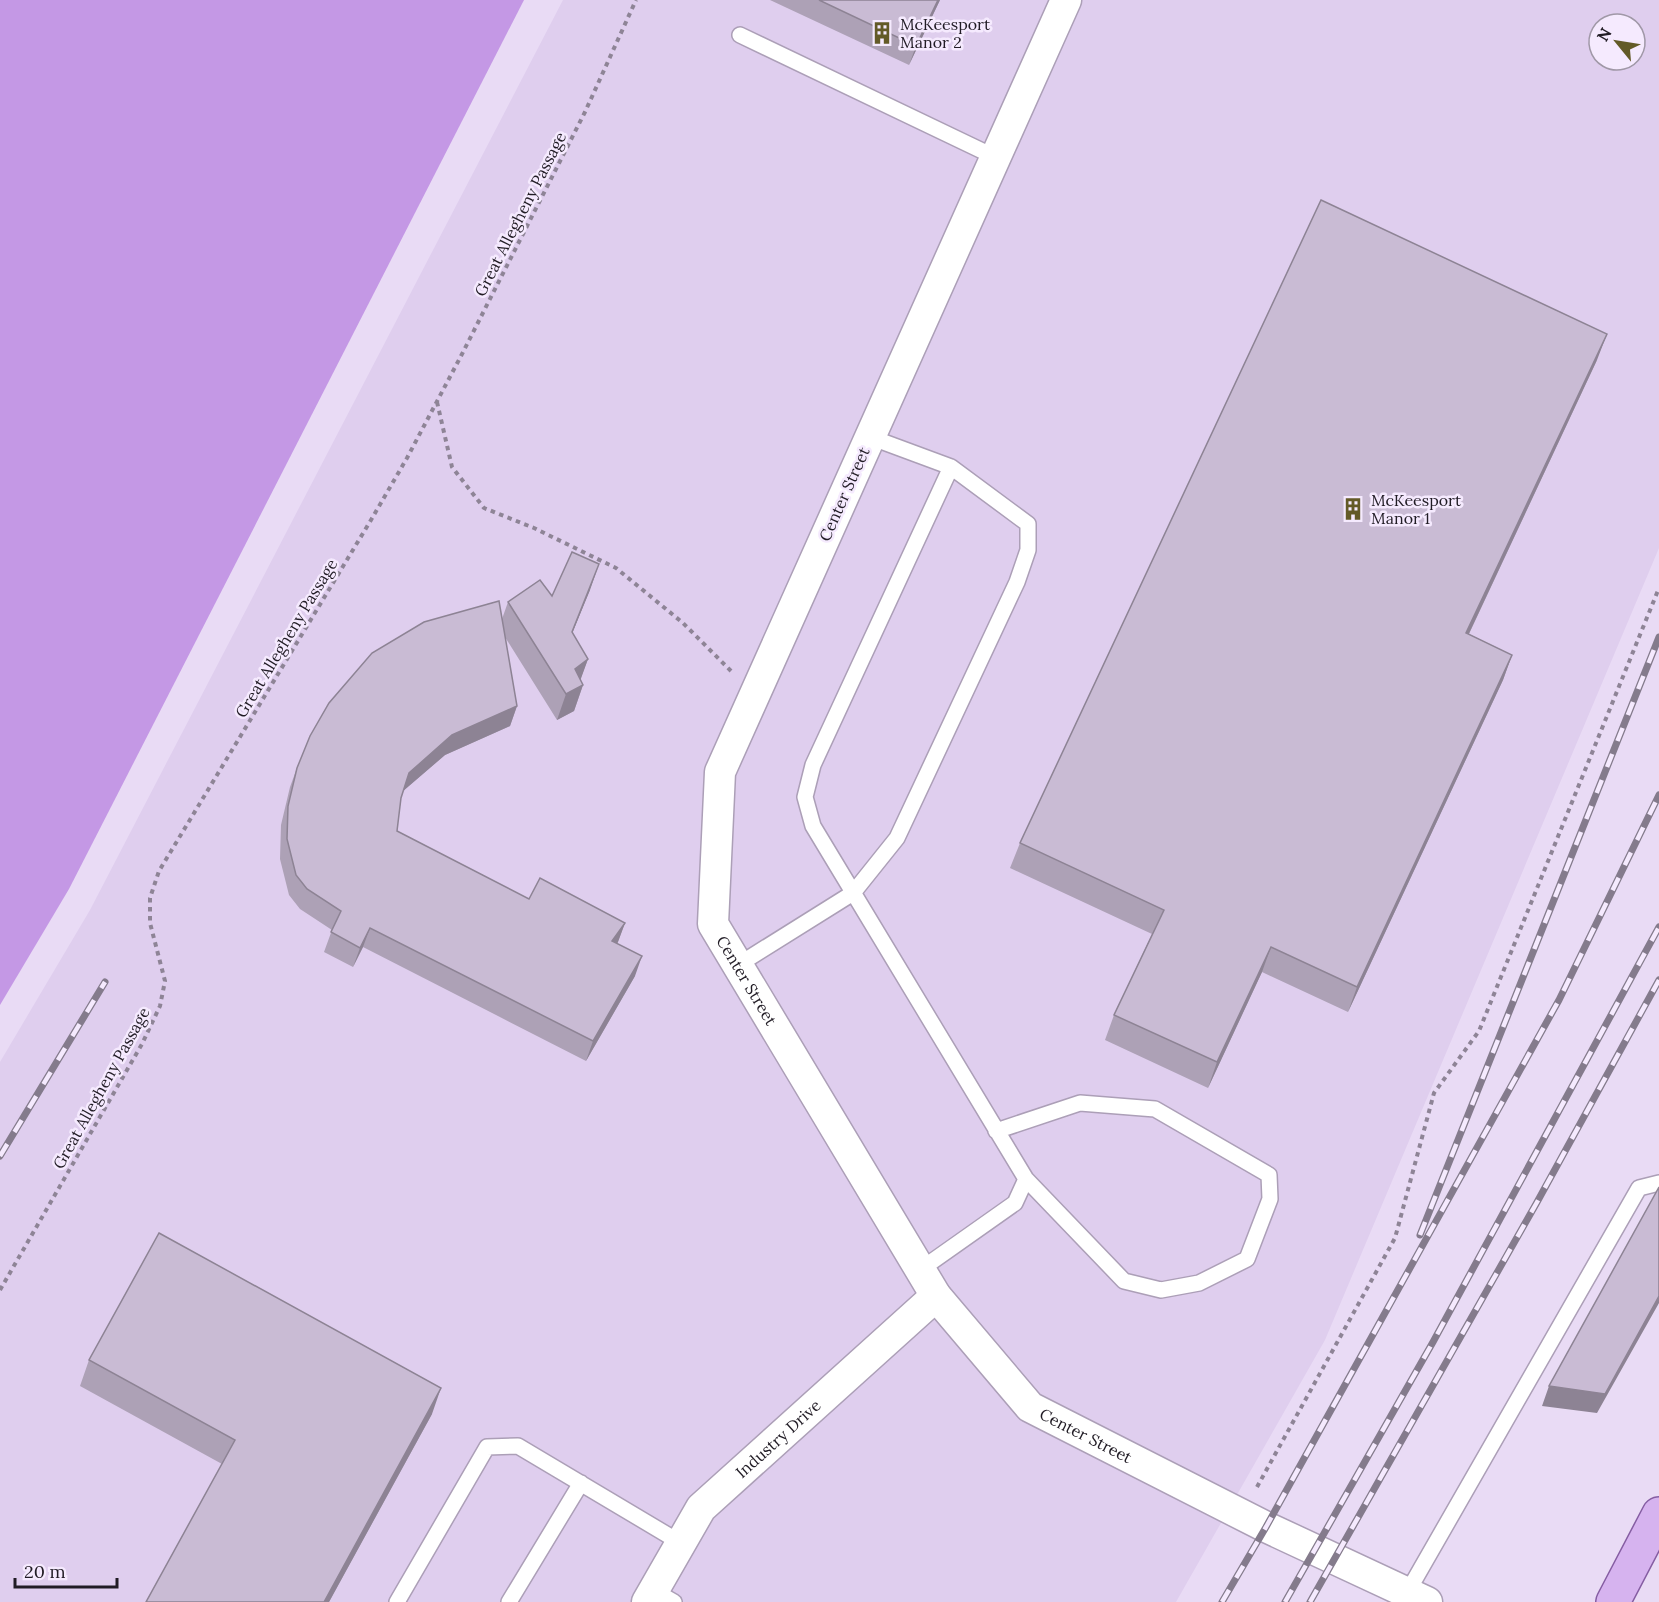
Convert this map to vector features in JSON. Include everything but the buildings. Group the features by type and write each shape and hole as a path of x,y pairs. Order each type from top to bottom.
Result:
{"main road":[{"path":"1613,1602 1659,1514"}],"street":[{"name":"Center Street","path":"1066,0 720,772 713,924 936,1296 1029,1407 1241,1514 1417,1597"},
{"name":"Industry Drive","path":"658,1598 681,1543 701,1508 936,1296"}],"lane":[{"path":"740,35 995,157"},
{"path":"738,965 853,892 897,838 1017,582 1028,550 1028,524 951,467 870,437"},
{"path":"951,467 813,765 806,797 813,826 996,1131 1026,1179 1124,1281 1161,1290 1199,1283 1247,1259 1270,1200 1269,1174 1155,1110 1080,1103 996,1131"},
{"path":"920,1270 1015,1203 1026,1179"},
{"path":"1417,1597 1639,1188 1659,1183"},
{"path":"397,1602 487,1447 518,1446 681,1543"},
{"path":"509,1602 581,1483"}],"path":[{"name":"Great Allegheny Passage","path":"0,1290 142,1044 160,1006 165,981 150,923 150,898 159,871 407,458 579,123 636,0"},
{"path":"436,402 452,466 484,508 534,528 616,568 683,624 755,695"},
{"path":"1241,1514 1395,1238 1434,1093 1479,1031 1659,588"}],"shaded area":[{"path":"0,0 524,0 69,889 0,1005"},
{"path":"563,0 1659,0 1659,548 1325,1340 1176,1602 0,1602 0,1062 90,910"}],"railway":[{"path":"1420,1235 1659,637"},
{"path":"1222,1602 1559,1000 1659,795"},
{"path":"1285,1602 1433,1342 1659,927"},
{"path":"1310,1602 1536,1204 1659,980"},
{"path":"0,1156 105,982"}],"place":[{"name":"McKeesport Manor 2","path":"882,33"},
{"name":"McKeesport Manor 1","path":"1353,509"}]}
